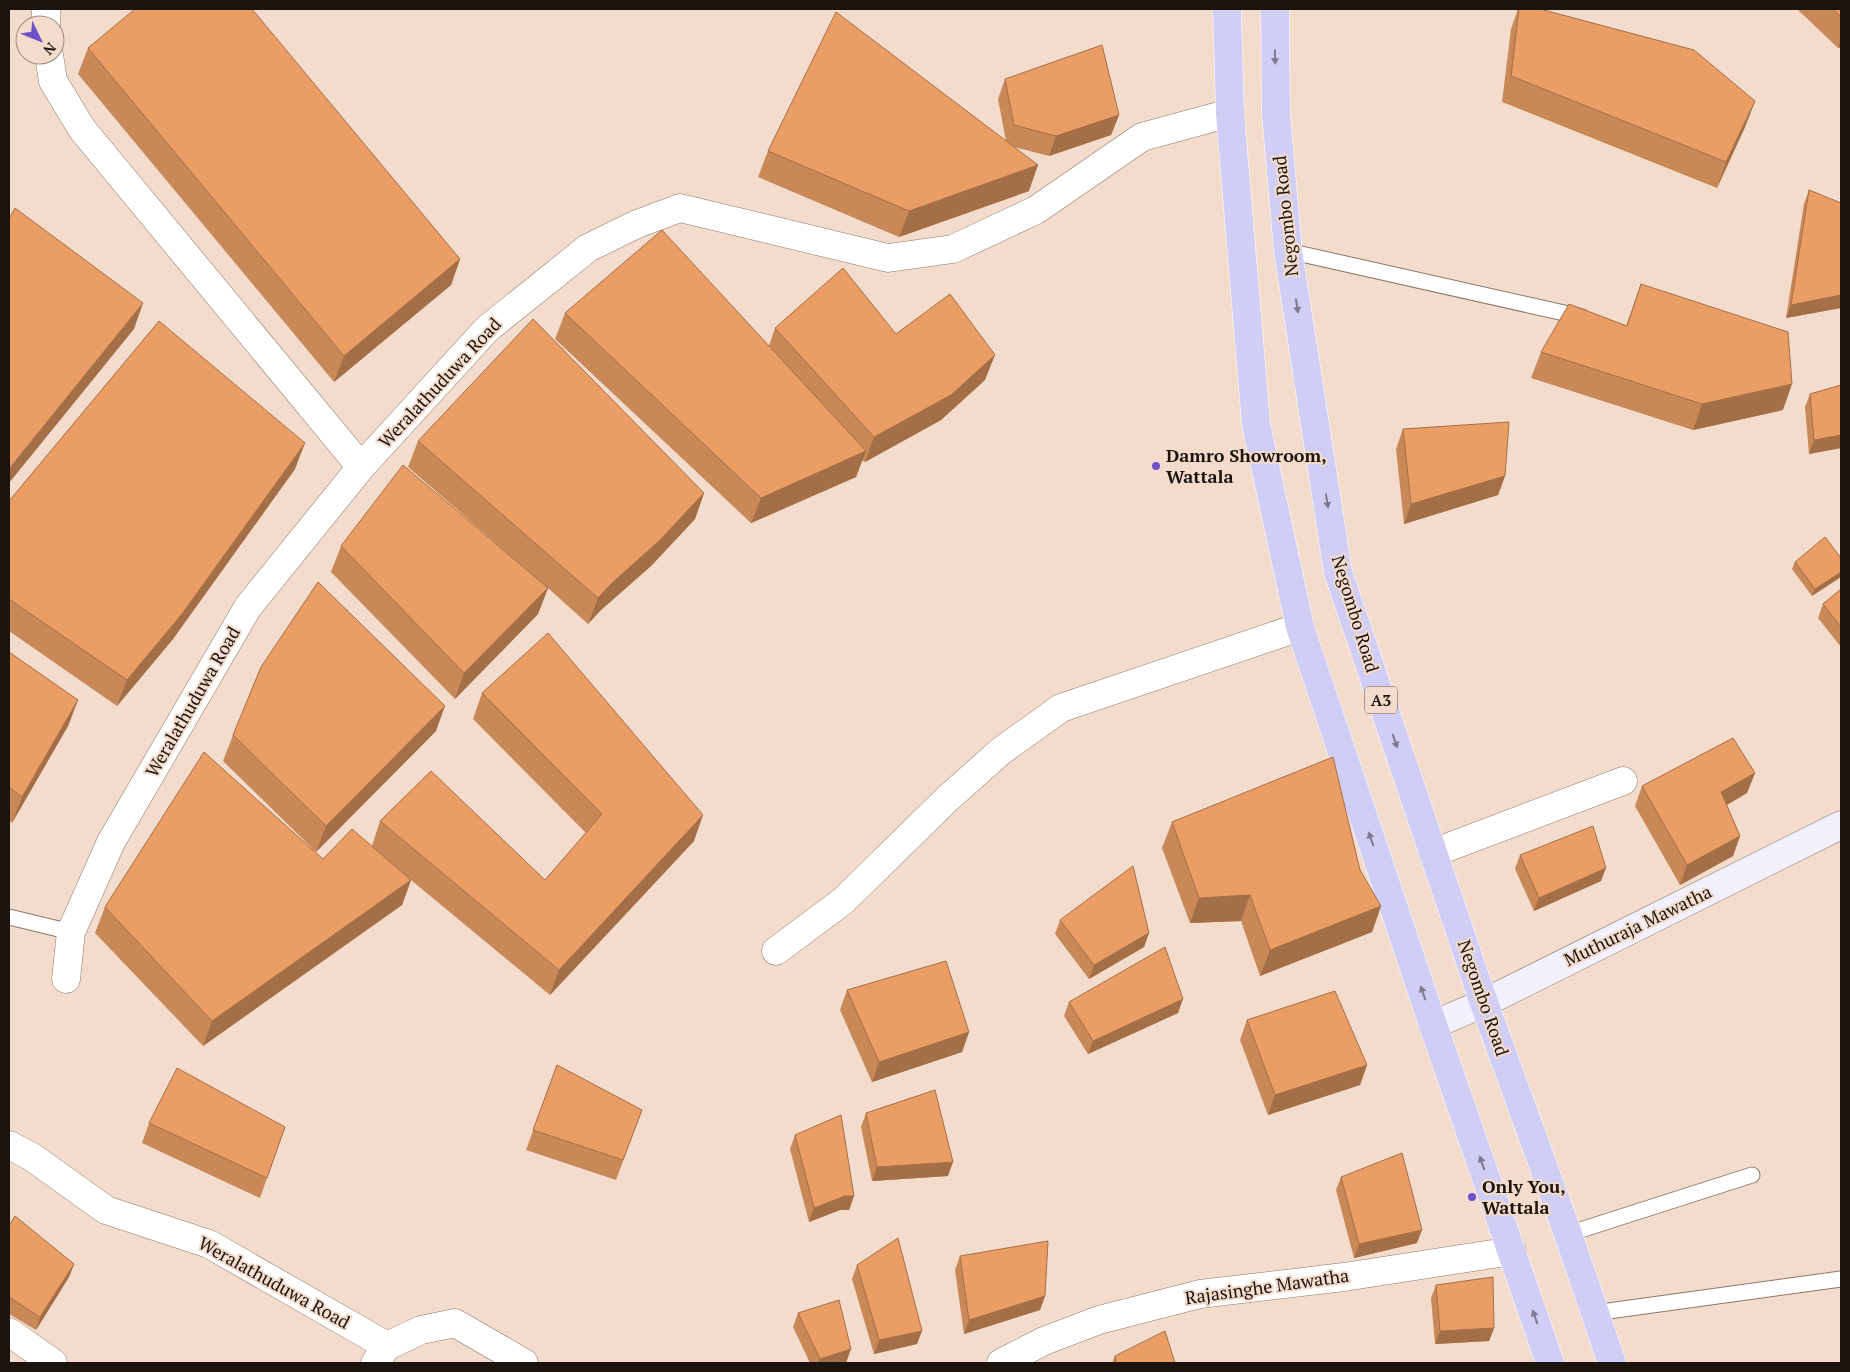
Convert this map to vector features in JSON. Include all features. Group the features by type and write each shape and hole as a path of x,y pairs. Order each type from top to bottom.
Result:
{"highway":[{"path":"1227,9 1230,113 1256,424 1300,628 1433,1025 1550,1363"},
{"name":"Negombo Road","path":"1275,9 1276,114 1288,251 1338,572 1484,1003 1568,1234 1612,1363"}],"street":[{"path":"51,65 53,81 82,129 362,467"},
{"name":"Weralathuduwa Road","path":"66,979 71,932 111,842 248,607 362,467 487,330 588,248 637,224 680,208 888,258 953,249 1036,210 1142,137 1230,113"},
{"path":"776,951 843,901 946,800 1001,751 1061,708 1300,628"},
{"path":"1433,853 1624,781"},
{"name":"Muthuraja Mawatha","path":"1433,1025 1484,1003 1841,825"},
{"name":"Weralathuduwa Road","path":"9,1146 32,1158 106,1210 209,1244 381,1354"},
{"name":"Rajasinghe Mawatha","path":"1001,1363 1044,1341 1099,1320 1200,1294 1344,1277 1512,1251"},
{"path":"381,1354 421,1330 455,1323 524,1363"},
{"path":"9,1332 53,1363"}],"lane":[{"path":"1288,251 1592,319"},
{"path":"9,917 71,932"},
{"path":"1568,1234 1752,1175"},
{"path":"1594,1313 1841,1279"}],"building":[{"path":"135,9 252,9 460,259 344,356 88,48"},
{"path":"1519,9 1540,9 1694,50 1755,101 1726,162 1511,76"},
{"path":"1833,9 1841,9 1841,17"},
{"path":"836,12 1038,165 909,211 768,151"},
{"path":"1102,45 1119,115 1056,136 1014,125 1005,79"},
{"path":"1809,190 1841,203 1841,295 1791,305"},
{"path":"15,208 143,303 9,469 9,219"},
{"path":"662,230 866,451 761,498 565,313"},
{"path":"843,268 896,334 950,294 995,355 951,395 874,437 775,328"},
{"path":"1641,284 1788,332 1792,384 1702,404 1541,352 1569,304 1627,326"},
{"path":"533,319 704,493 660,540 598,598 418,441"},
{"path":"159,321 305,443 182,614 127,680 9,599 9,501"},
{"path":"1841,385 1841,435 1814,440 1810,394"},
{"path":"1509,422 1505,476 1411,504 1403,429"},
{"path":"403,465 548,588 464,673 341,546"},
{"path":"1825,537 1841,558 1841,572 1815,589 1795,562"},
{"path":"318,582 445,706 326,826 233,735 261,667"},
{"path":"1841,589 1841,627 1823,604"},
{"path":"548,633 703,815 559,970 380,821 431,771 545,880 602,814 482,693"},
{"path":"9,652 78,700 22,797 9,787"},
{"path":"1733,738 1755,773 1721,792 1740,836 1687,865 1642,786"},
{"path":"204,752 323,859 352,829 411,880 212,1021 105,907"},
{"path":"1333,757 1360,870 1381,906 1270,950 1250,895 1199,898 1172,822"},
{"path":"1593,826 1606,868 1539,898 1520,855"},
{"path":"1133,866 1149,933 1094,965 1060,920"},
{"path":"1165,947 1183,999 1093,1041 1069,1002"},
{"path":"946,961 969,1032 879,1062 847,990"},
{"path":"1335,991 1367,1065 1275,1095 1247,1020"},
{"path":"557,1065 642,1110 623,1160 533,1130"},
{"path":"177,1068 285,1127 267,1178 149,1123"},
{"path":"935,1090 953,1162 877,1167 866,1113"},
{"path":"841,1115 854,1196 845,1196 814,1208 795,1135"},
{"path":"1402,1153 1422,1230 1359,1244 1341,1177"},
{"path":"15,1216 74,1264 40,1317 9,1297 9,1226"},
{"path":"898,1238 922,1331 879,1340 857,1265"},
{"path":"1048,1241 1045,1296 969,1320 960,1256"},
{"path":"1493,1277 1494,1328 1440,1331 1436,1285"},
{"path":"839,1300 851,1349 820,1359 798,1313"},
{"path":"1165,1331 1175,1363 1116,1363 1115,1356"}],"place":[{"name":"Damro Showroom, Wattala","path":"1156,466"},
{"name":"Only You, Wattala","path":"1472,1197"}]}
